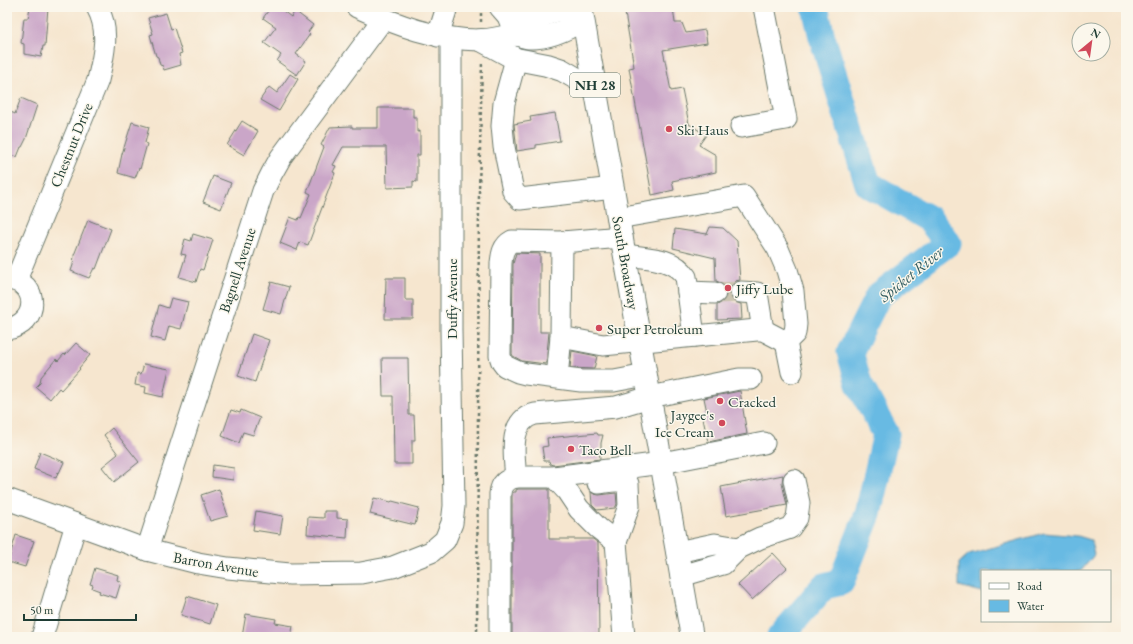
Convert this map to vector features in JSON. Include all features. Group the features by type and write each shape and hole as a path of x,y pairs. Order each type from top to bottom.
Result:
{"main road":[{"name":"South Broadway","path":"582,12 692,637"},
{"path":"481,40 516,58 562,70 596,90"}],"street":[{"name":"Chestnut Drive","path":"7,329 15,328 22,324 28,317 31,309 32,300 29,292 24,285 12,279 98,80 106,38 102,16 97,7"},
{"path":"357,7 383,19 412,29 445,37 481,40 512,16 529,38 546,36 569,28 582,12"},
{"path":"740,127 786,119 764,7"},
{"name":"Duffy Avenue","path":"432,552 444,540 452,523 454,506 451,330 452,258 445,8"},
{"name":"Bagnell Avenue","path":"147,550 263,191 281,157 383,19"},
{"path":"516,58 502,114 504,147 513,191 520,199 613,188"},
{"path":"646,375 614,381 595,382 518,372 505,366 500,356 502,255 508,243 512,241 562,242 622,237 744,196 778,249 787,270 793,291 796,324 795,332 786,342"},
{"path":"622,237 682,270 686,277 694,336"},
{"path":"557,377 561,337 562,242"},
{"path":"688,292 715,293"},
{"path":"740,292 757,293 763,330"},
{"path":"561,337 603,345 763,330 786,342"},
{"path":"786,342 792,372"},
{"path":"516,477 514,448 515,439 523,420 529,415 616,407 650,397 738,379 751,379"},
{"path":"561,484 764,443"},
{"path":"500,637 500,487 504,482 516,477 561,484 619,480 628,484 629,506 616,542 624,637"},
{"path":"681,576 723,564 739,548 760,538 790,528 797,518 799,503 794,480"},
{"path":"561,484 579,509 598,528 616,542"},
{"name":"Barron Avenue","path":"7,499 147,550 198,563 228,568 290,574 361,573 393,567 432,552"},
{"path":"42,637 76,524"},
{"path":"677,552 715,544 739,548"}],"path":[{"path":"477,637 477,360 482,64 481,7"}],"water":[{"path":"1044,533 1078,536 1091,540 1094,555 1082,570 981,570 981,592 959,586 959,563 969,554"}],"building":[{"path":"30,7 48,7 45,46 43,46 41,57 24,54 24,44 21,43 24,18 28,18"},
{"path":"271,7 278,7 291,17 295,11 313,25 308,32 310,34 296,54 306,61 297,75 277,61 281,55 264,43 276,27 263,18"},
{"name":"Ski Haus","path":"624,7 673,7 675,23 682,23 686,33 705,30 707,43 663,50 671,91 682,89 689,124 706,135 699,145 716,155 716,172 672,181 674,190 652,195 629,68 634,67"},
{"path":"166,13 171,29 174,28 182,53 179,54 181,65 164,70 163,66 160,65 158,57 156,56 150,35 153,34 148,18"},
{"path":"290,74 298,79 279,111 260,100 269,87 277,93"},
{"path":"21,98 37,105 26,139 17,157 7,154 7,123 11,112 15,114"},
{"path":"378,108 413,108 413,117 417,117 417,132 420,131 420,155 417,155 417,182 413,181 413,187 387,188 386,147 343,147 333,165 336,166 333,172 335,173 308,245 300,242 297,250 280,243 290,217 298,220 299,217 301,218 311,194 307,192 324,147 321,145 330,127 352,126 352,128 378,128"},
{"path":"555,113 560,141 536,145 536,148 517,151 514,124 531,121 530,117"},
{"path":"242,121 258,131 244,155 227,145"},
{"path":"132,122 149,127 145,143 147,144 140,169 139,168 135,178 118,173"},
{"path":"213,176 231,183 221,209 203,202"},
{"path":"88,220 111,229 96,269 94,268 89,278 71,271 74,255"},
{"name":"Jiffy Lube","path":"710,227 723,228 737,241 740,280 735,281 731,285 729,292 730,298 734,302 741,304 742,319 717,320 717,305 725,300 727,293 725,287 716,281 715,258 673,248 675,229 707,234"},
{"path":"193,234 213,240 203,270 200,269 196,282 179,277 186,255 181,254 185,239 191,241"},
{"path":"516,253 540,254 540,332 549,332 546,364 522,361 512,354 513,264"},
{"path":"386,278 405,278 405,300 413,300 413,319 385,319"},
{"path":"271,282 289,287 281,314 263,309"},
{"path":"171,298 188,302 181,329 169,326 165,341 151,337 159,305 168,308"},
{"path":"252,334 269,340 255,382 238,376"},
{"path":"76,343 90,355 79,368 80,369 61,390 59,388 50,399 36,387 40,383 41,377 56,359 58,361"},
{"path":"572,351 597,356 594,369 570,368"},
{"path":"382,358 408,358 409,415 414,415 415,440 412,440 412,464 394,464 393,396 383,396"},
{"path":"144,364 169,369 163,397 145,393 146,387 135,385 137,373 141,374"},
{"path":"740,391 747,434 708,442 702,414 707,412 704,398"},
{"path":"231,410 240,413 241,410 260,418 253,435 243,432 239,443 222,436"},
{"path":"112,428 139,462 114,482 102,467 118,454 104,435"},
{"name":"Taco Bell","path":"597,433 598,435 603,435 601,448 599,449 600,459 553,465 550,464 549,461 544,461 542,447 548,446 547,438"},
{"path":"40,452 64,462 56,478 34,469"},
{"path":"213,465 234,468 233,480 212,477"},
{"path":"783,475 782,483 787,505 726,516 721,487"},
{"path":"219,489 228,516 210,521 201,495"},
{"path":"518,489 549,489 549,539 593,539 598,543 599,637 512,637 512,495 513,492 516,492"},
{"path":"591,492 599,495 616,493 617,504 615,508 597,510 592,505"},
{"path":"374,498 419,508 415,525 370,514"},
{"path":"256,511 283,516 280,534 253,530"},
{"path":"324,511 337,511 337,518 348,519 347,538 307,534 308,517 324,518"},
{"path":"16,535 34,541 25,567 8,562"},
{"path":"773,553 787,568 752,600 738,585"},
{"path":"95,568 118,575 117,580 121,582 116,598 99,593 100,591 92,588 93,585 90,584"},
{"path":"187,596 216,605 210,624 181,615"},
{"path":"246,614 276,619 275,623 293,626 291,637 242,637"}],"waterway":[{"name":"Spicket River","path":"780,637 824,586 841,582 868,514 886,434 859,384 850,352 878,296 948,243 929,219 868,184 822,37 815,7"}],"tunnel":[{"path":"715,293 741,292"}],"place":[{"name":"Ski Haus","path":"669,129"},
{"name":"Jiffy Lube","path":"728,288"},
{"name":"Super Petroleum","path":"599,328"},
{"name":"Cracked","path":"720,401"},
{"name":"Jaygee's Ice Cream","path":"722,423"},
{"name":"Taco Bell","path":"571,449"}]}
